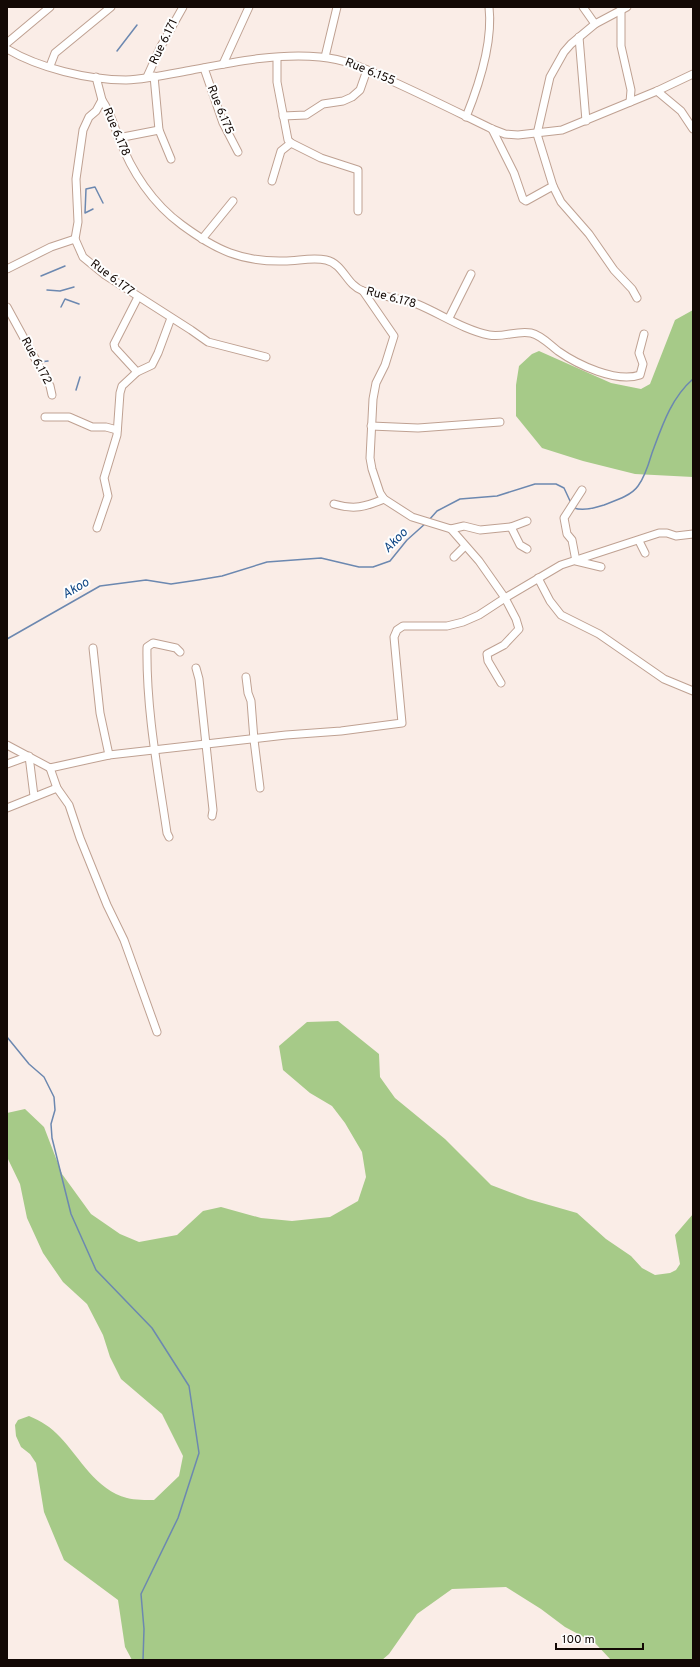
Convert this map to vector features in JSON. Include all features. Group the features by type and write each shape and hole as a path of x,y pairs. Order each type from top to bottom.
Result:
{"street":[{"path":"7,43 50,7"},
{"path":"50,66 55,53 111,7"},
{"name":"Rue 6.171","path":"151,77 160,48 183,7"},
{"path":"223,64 249,7"},
{"path":"325,57 337,7"},
{"path":"466,117 476,92 484,56 490,20 489,7"},
{"path":"584,7 595,24"},
{"path":"624,8 595,24 564,52 550,77 537,134 553,186 561,202 589,234 614,270 632,289 637,298"},
{"path":"624,8 621,46 631,90 630,102"},
{"path":"579,38 586,121"},
{"name":"Rue 6.155","path":"7,49 50,66 96,77 126,80 252,59 306,56 325,57 350,63 367,70 492,130 505,134 537,134 562,130 657,91 693,74"},
{"path":"277,58 277,82 287,135 291,143 321,158 358,170 358,211"},
{"name":"Rue 6.175","path":"204,68 223,123 238,152"},
{"path":"283,116 306,115 323,104 343,101 352,97 360,90 367,70"},
{"path":"7,269 51,248 75,239 78,222 76,179 84,130 89,117 96,111 102,100 96,77"},
{"path":"151,77 159,130 171,159"},
{"path":"657,91 681,111 693,129"},
{"name":"Rue 6.178","path":"102,100 110,112 118,138 132,167 147,190 166,212 202,239 237,257 283,261 315,259 334,262 353,285 363,291 398,298 449,318 471,330 489,335 506,336 531,333 537,335 564,355 588,368 610,375 633,378 640,375 643,364 639,353 644,334"},
{"path":"118,138 159,130"},
{"path":"492,130 514,173 523,199 526,201 553,186"},
{"path":"272,181 282,151 291,143"},
{"path":"202,239 233,201"},
{"name":"Rue 6.177","path":"75,239 84,257 105,275 204,341 266,357"},
{"path":"449,318 472,274"},
{"path":"363,291 394,336 374,390 370,458 372,469 384,499 412,517 451,529 505,598 516,619 519,630 504,644 487,654 488,661 501,682"},
{"path":"138,297 114,344 115,348 138,372"},
{"name":"Rue 6.172","path":"7,307 50,386 52,395"},
{"path":"97,528 108,496 104,478 111,461 117,430 122,386 138,372 152,365 171,318"},
{"path":"45,418 69,417 92,427 106,427 117,430"},
{"path":"371,426 418,428 500,422"},
{"path":"576,561 572,540 567,534 564,518 582,490"},
{"path":"334,504 343,507 364,508 384,499"},
{"path":"451,529 464,526 480,530 511,527 527,521"},
{"path":"511,527 520,544 527,549"},
{"path":"50,768 109,755 341,731 402,723 394,637 396,630 403,626 447,626 463,622 480,615 505,598 561,565 639,541 659,533 667,533 676,536 693,534"},
{"path":"639,541 645,553"},
{"path":"454,556 465,546"},
{"path":"576,561 601,567"},
{"path":"538,578 550,601 561,615 599,634 664,679 693,692"},
{"path":"169,837 167,833 155,751 147,666 147,647 153,643 176,648 180,652"},
{"path":"93,648 100,713 109,755"},
{"path":"196,668 199,679 213,810 212,816"},
{"path":"246,676 248,693 252,701 254,740 260,788"},
{"path":"7,745 50,768 57,788 70,805 80,838 107,905 124,940 157,1032"},
{"path":"7,764 29,756"},
{"path":"29,756 34,796"},
{"path":"7,808 57,788"}],"green space":[{"path":"693,310 693,477 635,474 583,461 542,448 516,416 516,385 519,366 532,354 539,351 611,383 641,389 650,384 675,320"},
{"path":"338,1021 379,1054 380,1077 395,1098 445,1139 491,1185 528,1199 577,1213 606,1239 631,1256 642,1268 655,1275 670,1273 676,1270 680,1264 675,1235 693,1214 693,1660 611,1660 595,1643 565,1627 541,1609 506,1587 452,1589 417,1614 389,1654 382,1660 132,1660 125,1647 118,1600 64,1560 44,1512 36,1463 30,1454 21,1447 16,1436 15,1425 18,1420 29,1416 49,1427 57,1433 97,1481 116,1494 127,1498 137,1500 154,1500 179,1476 183,1456 162,1414 121,1379 110,1357 103,1335 87,1304 63,1282 43,1253 27,1218 20,1184 7,1157 7,1113 25,1109 44,1127 62,1174 91,1214 120,1234 139,1242 177,1235 203,1211 221,1207 261,1218 292,1221 330,1217 358,1201 366,1177 362,1152 345,1123 332,1106 310,1093 283,1070 279,1046 307,1022"}],"waterway":[{"path":"117,51 137,25"},
{"path":"93,209 85,213 86,189 95,187 103,203"},
{"path":"41,276 65,266"},
{"path":"47,290 60,291 74,287"},
{"path":"61,307 65,299 79,304"},
{"path":"40,362 48,361"},
{"path":"76,390 80,377"},
{"name":"Akoo","path":"574,508 585,509 600,506 622,498 635,490 645,474 668,413 679,395 693,379"},
{"name":"Akoo","path":"429,520 437,511 460,499 497,496 535,484 556,484 564,488 571,503"},
{"name":"Akoo","path":"7,639 100,586 146,580 171,584 222,576 267,562 321,558 359,567 373,567 390,561 407,540 426,523"},
{"path":"7,1037 29,1064 44,1077 54,1097 55,1110 51,1124 52,1138 71,1214 96,1270 152,1328 189,1386 199,1453 178,1518 141,1594 144,1629 143,1660"}]}
